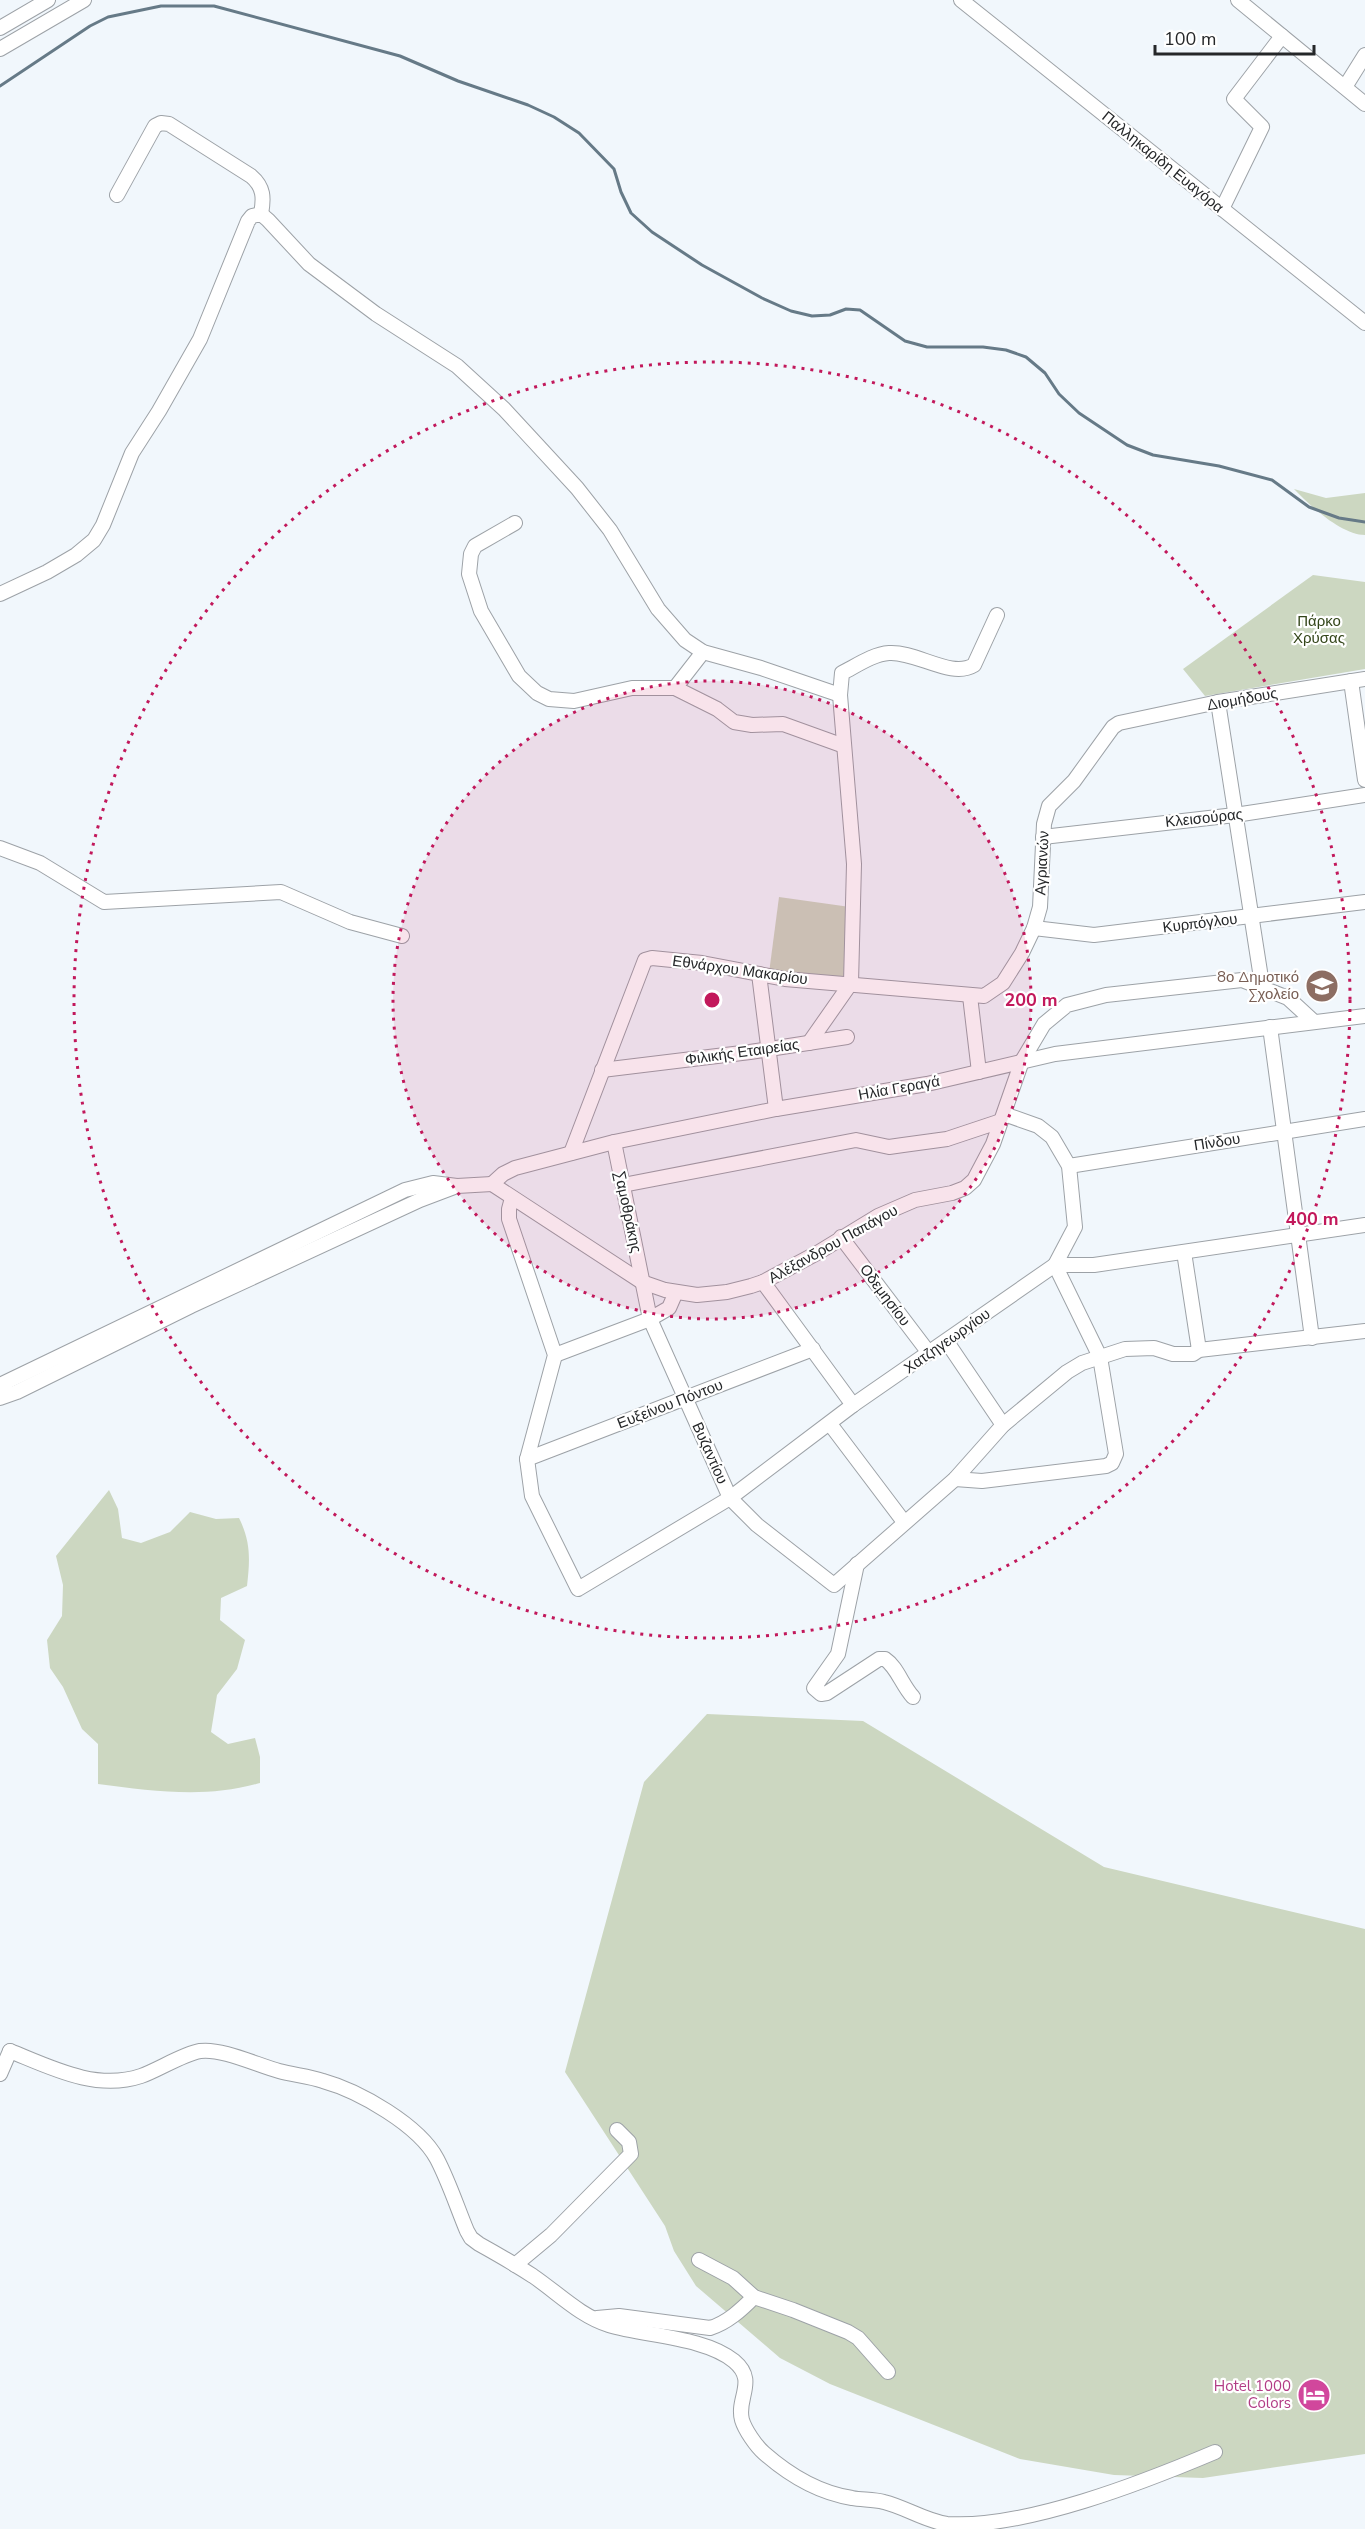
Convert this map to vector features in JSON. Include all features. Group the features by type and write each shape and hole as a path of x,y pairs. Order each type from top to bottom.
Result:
{"street":[{"path":"0,28 48,0"},
{"path":"0,49 84,0"},
{"name":"Παλληκαρίδη Ευαγόρα","path":"961,0 1365,323"},
{"path":"1238,0 1365,104"},
{"path":"1222,209 1262,127 1234,99 1282,36"},
{"path":"1345,87 1365,55"},
{"path":"117,195 155,126 160,123 169,124 251,176 261,185 264,201 261,214"},
{"path":"0,594 47,572 76,555 94,540 113,502 132,453 200,339 248,221 252,216 261,214"},
{"path":"261,214 309,264 376,314 457,366 504,409 557,465 610,530 663,616 685,640 703,652 772,671 840,695"},
{"path":"515,523 475,546 471,554 469,574 481,611 519,676 549,699 574,701 632,688 675,688 717,709 734,722 752,725 783,724 844,746"},
{"path":"851,983 854,864 840,695 842,673 888,653 925,659 958,670 966,670 974,665 997,615"},
{"path":"675,688 703,652"},
{"path":"1358,680 1365,780"},
{"name":"Διομήδους","path":"1119,723 1218,702 1358,680"},
{"path":"1218,702 1260,978 1257,984"},
{"name":"Αγριανών","path":"970,996 984,996 994,991 1003,983 1023,953 1034,928 1042,890 1043,837 1049,806 1074,781 1113,727 1119,723"},
{"name":"Κλεισούρας","path":"1043,837 1235,815 1365,795"},
{"path":"0,848 40,863 104,902 281,892 350,922 402,936"},
{"name":"Κυρπόγλου","path":"1034,928 1094,935 1365,902"},
{"name":"Εθνάρχου Μακαρίου","path":"571,1153 645,960 652,958 702,963 785,979 851,983 970,996"},
{"path":"759,974 776,1108"},
{"name":"Αλέξανδρου Παπάγου","path":"492,1184 642,1282 676,1292 697,1295 720,1293 763,1282 819,1252 878,1216 915,1200 952,1193 965,1188 974,1180 982,1167 1003,1118 1022,1061 1044,1024 1067,1005 1106,994 1242,980 1288,998 1313,1021"},
{"name":"Φιλικής Εταιρείας","path":"602,1070 809,1043 851,983"},
{"path":"970,996 979,1072"},
{"path":"1313,1021 1365,1016"},
{"name":"Ηλία Γεραγά","path":"492,1184 515,1168 571,1153 776,1108 927,1084 1055,1054 1313,1021"},
{"path":"1270,1027 1312,1338"},
{"path":"809,1043 847,1037"},
{"path":"623,1185 855,1140 889,1147 947,1139 1003,1118 1038,1126 1052,1137 1069,1166 1075,1227 1055,1265"},
{"name":"Πίνδου","path":"1069,1166 1365,1119"},
{"name":"Σαμοθράκης","path":"614,1142 642,1282"},
{"path":"0,1385 405,1190 433,1184 457,1186 492,1184"},
{"path":"0,1398 17,1392 213,1296 420,1200 457,1186"},
{"path":"513,1198 509,1209 509,1219 555,1355 527,1459"},
{"path":"1055,1265 1094,1265 1365,1225"},
{"name":"Οδεμησίου","path":"841,1237 929,1353"},
{"path":"1184,1252 1199,1350"},
{"path":"955,1479 982,1481 1106,1466 1112,1463 1116,1454 1100,1357 1055,1265"},
{"name":"Χατζηγεωργίου","path":"527,1459 532,1496 578,1589 730,1498 854,1405 1055,1265"},
{"name":"Βυζαντίου","path":"642,1282 650,1319 730,1498 758,1525 834,1585 857,1564"},
{"path":"763,1282 854,1405"},
{"path":"555,1355 650,1319 669,1308 676,1292"},
{"path":"913,1697 903,1685 894,1666 885,1659 879,1659 826,1693 821,1694 814,1688 838,1654 857,1564 955,1479 1003,1425 1067,1372 1100,1357 1135,1348 1154,1348 1173,1354 1192,1354 1199,1350 1365,1331"},
{"path":"947,1342 1003,1425"},
{"name":"Ευξείνου Πόντου","path":"527,1459 813,1349"},
{"path":"830,1424 904,1522"},
{"path":"0,2074 5,2052 80,2078 110,2082 142,2076 199,2051 214,2052 354,2091 397,2118 422,2140 436,2157 471,2238 592,2318 609,2325 679,2339 728,2356 742,2369 746,2380 742,2419 762,2451 781,2467 825,2491 851,2498 881,2501 946,2524 963,2526 998,2524 1054,2513 1124,2490 1215,2452"},
{"path":"515,2265 551,2235 631,2154 629,2142 617,2130"},
{"path":"699,2260 733,2278 754,2297 848,2332 858,2338 888,2372"},
{"path":"592,2318 620,2316 710,2328 718,2326 734,2315 754,2297"}],"green space":[{"path":"1294,489 1326,498 1365,493 1365,535 1356,534 1337,525 1317,511"},
{"name":"Πάρκο Χρύσας","path":"1313,575 1365,582 1365,669 1205,696 1183,669"},
{"path":"779,897 850,907 848,978 769,973"},
{"path":"109,1490 118,1509 122,1538 141,1543 170,1532 190,1512 216,1519 239,1518 249,1551 247,1586 221,1598 220,1620 245,1640 237,1669 217,1695 211,1732 228,1744 255,1738 260,1757 260,1783 240,1788 199,1792 159,1791 98,1784 98,1744 82,1729 63,1687 50,1668 47,1640 62,1616 63,1585 56,1556"},
{"path":"707,1714 863,1721 1104,1867 1365,1929 1365,2454 1203,2478 1114,2475 1020,2459 830,2384 780,2358 696,2286 674,2251 665,2226 565,2072 644,1782"}],"waterway":[{"path":"0,86 90,26 108,17 161,6 214,6 400,56 458,81 528,105 554,117 579,133 614,169 631,213 652,232 702,265 762,298 791,311 812,316 830,315 846,309 860,310 905,341 927,347 983,347 1006,350 1026,357 1045,373 1059,394 1079,413 1127,445 1153,455 1219,466 1272,480 1309,507 1339,518 1365,522"}],"place":[{"name":"8ο Δημοτικό Σχολείο","path":"1322,986"},
{"name":"Hotel 1000 Colors","path":"1314,2395"}]}
